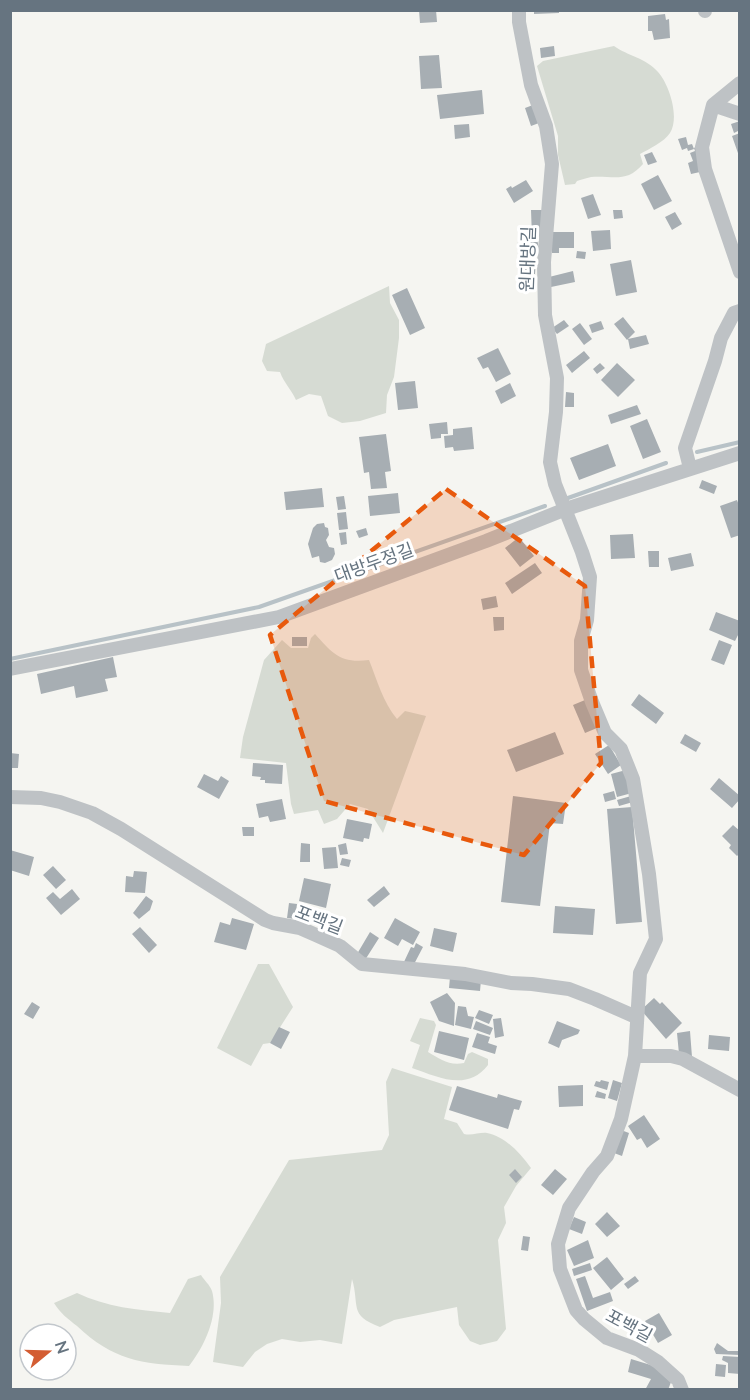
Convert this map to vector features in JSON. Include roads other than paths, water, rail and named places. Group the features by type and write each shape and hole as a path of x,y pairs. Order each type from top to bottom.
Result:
{"street":[{"name":"원대방길","path":"519,10 519,22 531,85 546,126 552,164 544,262 545,315 557,378 556,412 550,462 555,484 566,509"},
{"path":"739,264 705,169 702,147 713,105 740,83"},
{"path":"713,105 740,114"},
{"path":"690,468 685,448 721,338 728,321 734,313 740,311"},
{"name":"대방두정길","path":"10,669 279,617 566,509 740,453"},
{"name":"포백길","path":"566,509 590,577 587,620 581,641 581,670 605,733 621,749 633,779 649,874 656,939 640,973 635,1056 621,1119 607,1156 569,1208 558,1245 560,1269 576,1310 584,1319 607,1338 639,1350 658,1362 678,1380 682,1389"},
{"name":"포백길","path":"10,797 60,802 92,813 265,920 316,935 340,946 362,963 465,974 511,983 569,989 636,1017"},
{"path":"635,1056 671,1056 683,1059 740,1090"}],"waterway":[{"path":"697,452 740,442"},
{"path":"568,498 666,463"},
{"path":"10,659 259,607 545,506"}]}
